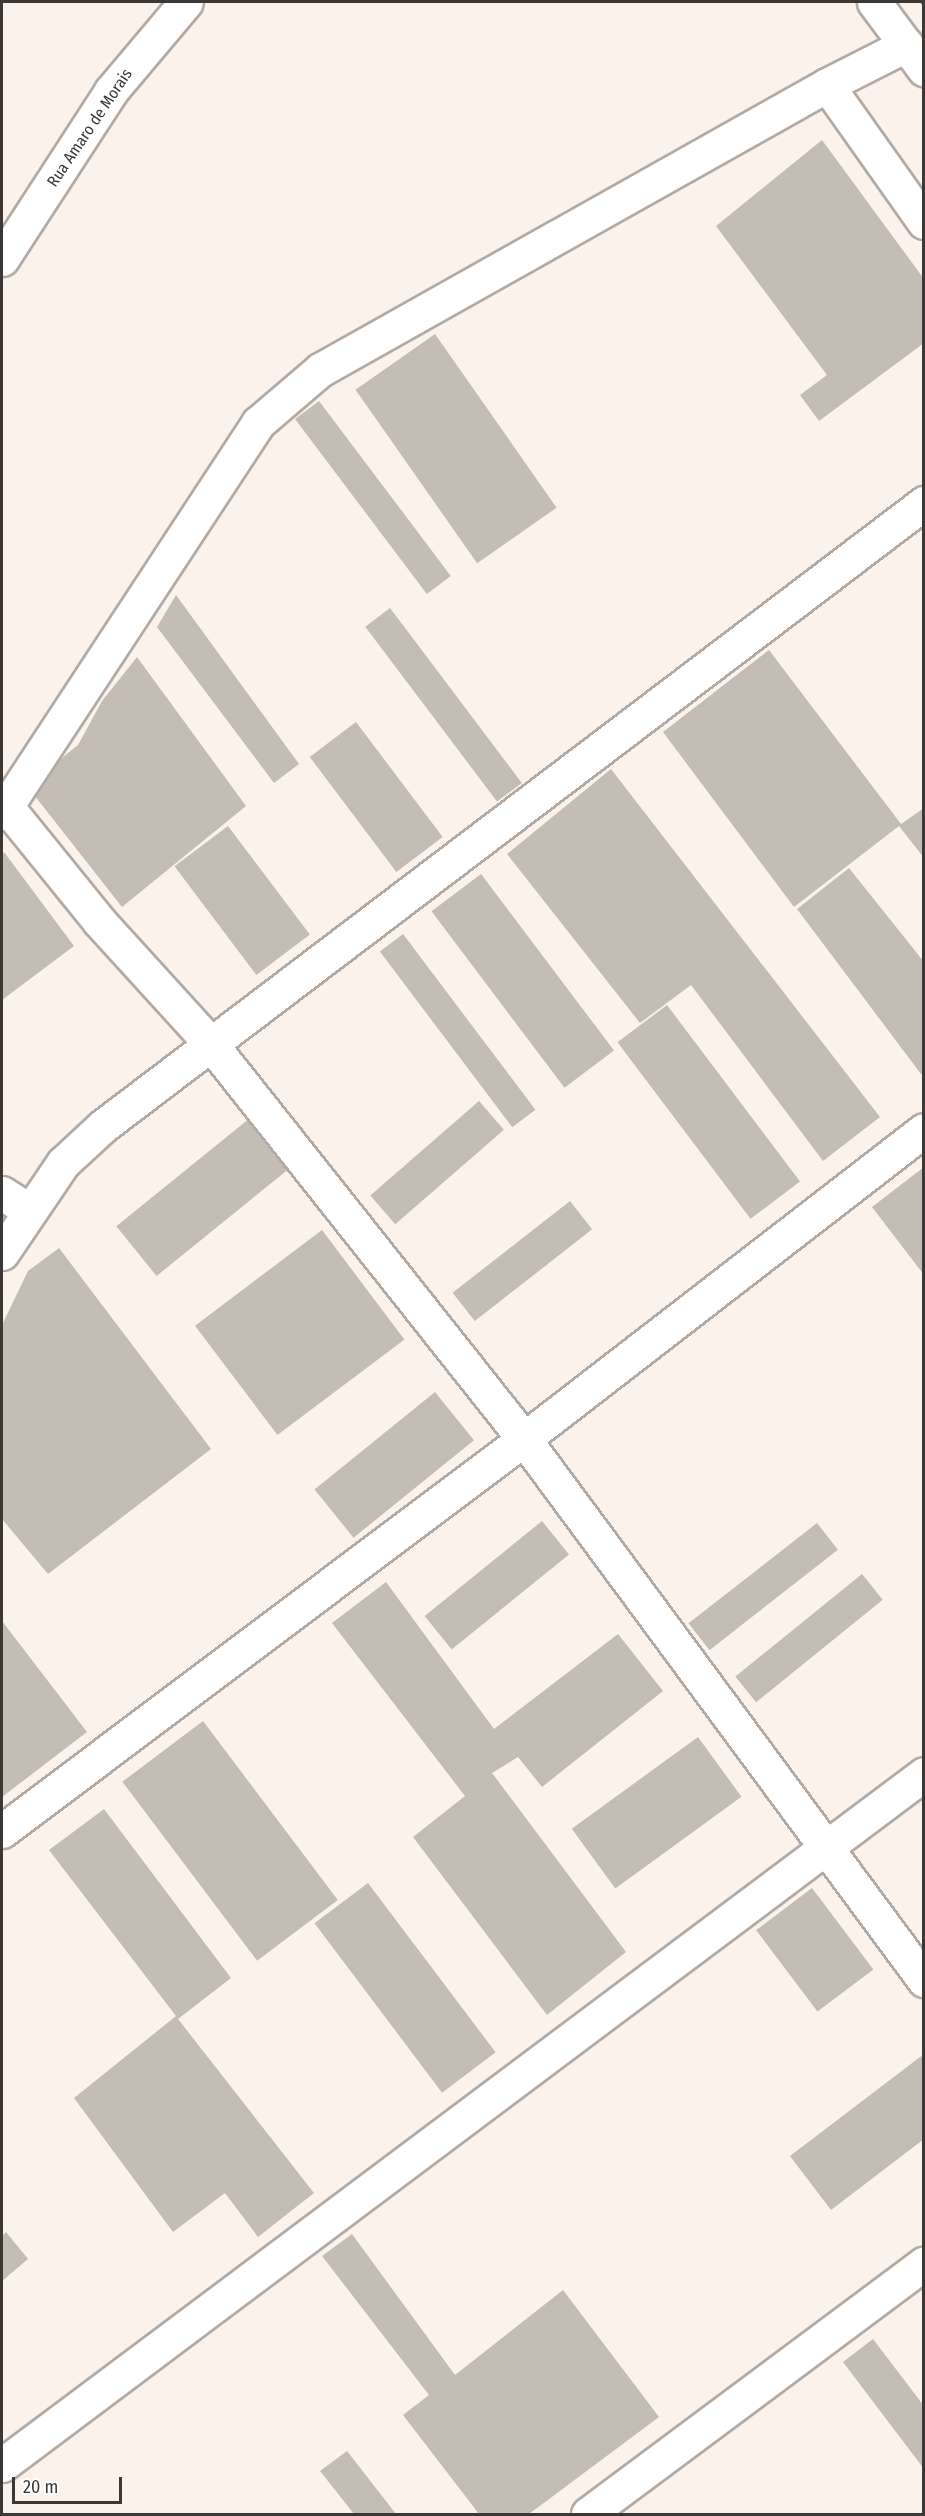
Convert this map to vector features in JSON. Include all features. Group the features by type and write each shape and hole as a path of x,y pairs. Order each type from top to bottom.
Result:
{"street":[{"name":"Rua Amaro de Morais","path":"2,259 111,91 186,2"},
{"path":"874,2 915,57 827,85 358,346 285,397 258,423 4,809 99,921 210,1043 524,1439 924,1980"},
{"path":"827,85 924,222"},
{"path":"2,1253 15,1201 63,1163 103,1126 924,503"},
{"path":"2,1831 524,1439 924,1130"},
{"path":"2,2465 827,1849 924,1774"},
{"path":"588,2514 924,2264"}],"building":[{"path":"822,140 924,279 924,343 819,421 800,395 827,375 716,226"},
{"path":"435,334 557,508 477,563 356,390"},
{"path":"319,401 451,576 427,594 295,419"},
{"path":"176,595 299,764 274,783 157,627"},
{"path":"390,608 522,783 497,802 365,627"},
{"path":"769,650 901,824 924,808 924,858 899,826 794,907 663,732"},
{"path":"137,657 246,806 122,907 27,786 78,745 102,701"},
{"path":"356,722 443,837 396,872 310,757"},
{"path":"611,769 880,1117 823,1161 691,985 640,1023 507,854"},
{"path":"228,826 310,935 256,975 174,866"},
{"path":"4,852 74,946 2,1000 2,856"},
{"path":"849,868 924,962 924,1078 797,909"},
{"path":"481,874 614,1050 564,1088 431,911"},
{"path":"403,934 535,1110 512,1127 380,951"},
{"path":"667,1005 800,1181 750,1219 617,1042"},
{"path":"479,1101 504,1130 395,1224 370,1195"},
{"path":"250,1118 290,1168 157,1276 116,1226"},
{"path":"924,1167 924,1275 872,1207"},
{"path":"570,1201 592,1229 475,1321 453,1293"},
{"path":"322,1230 404,1339 277,1435 195,1326"},
{"path":"59,1248 211,1449 48,1574 2,1519 2,1325 28,1271"},
{"path":"435,1392 474,1440 354,1538 315,1490"},
{"path":"542,1521 569,1554 452,1649 425,1616"},
{"path":"817,1523 838,1550 709,1650 689,1623"},
{"path":"862,1574 883,1600 756,1702 735,1677"},
{"path":"386,1582 494,1729 618,1634 663,1691 542,1787 518,1757 492,1773 626,1952 547,2015 413,1837 465,1796 332,1623"},
{"path":"2,1621 87,1732 2,1797"},
{"path":"203,1721 338,1900 257,1961 122,1782"},
{"path":"698,1737 741,1797 615,1889 572,1829"},
{"path":"104,1809 231,1978 178,2019 314,2193 258,2237 225,2193 173,2232 74,2098 176,2016 49,1850"},
{"path":"368,1883 496,2052 442,2093 314,1923"},
{"path":"812,1888 873,1969 817,2012 756,1930"},
{"path":"924,2054 924,2139 831,2210 790,2156"},
{"path":"6,2232 28,2259 2,2281 2,2236"},
{"path":"352,2234 455,2375 563,2290 659,2417 529,2514 479,2514 403,2415 429,2395 322,2256"},
{"path":"873,2339 924,2406 924,2469 843,2362"},
{"path":"347,2451 396,2514 354,2514 320,2471"}]}
